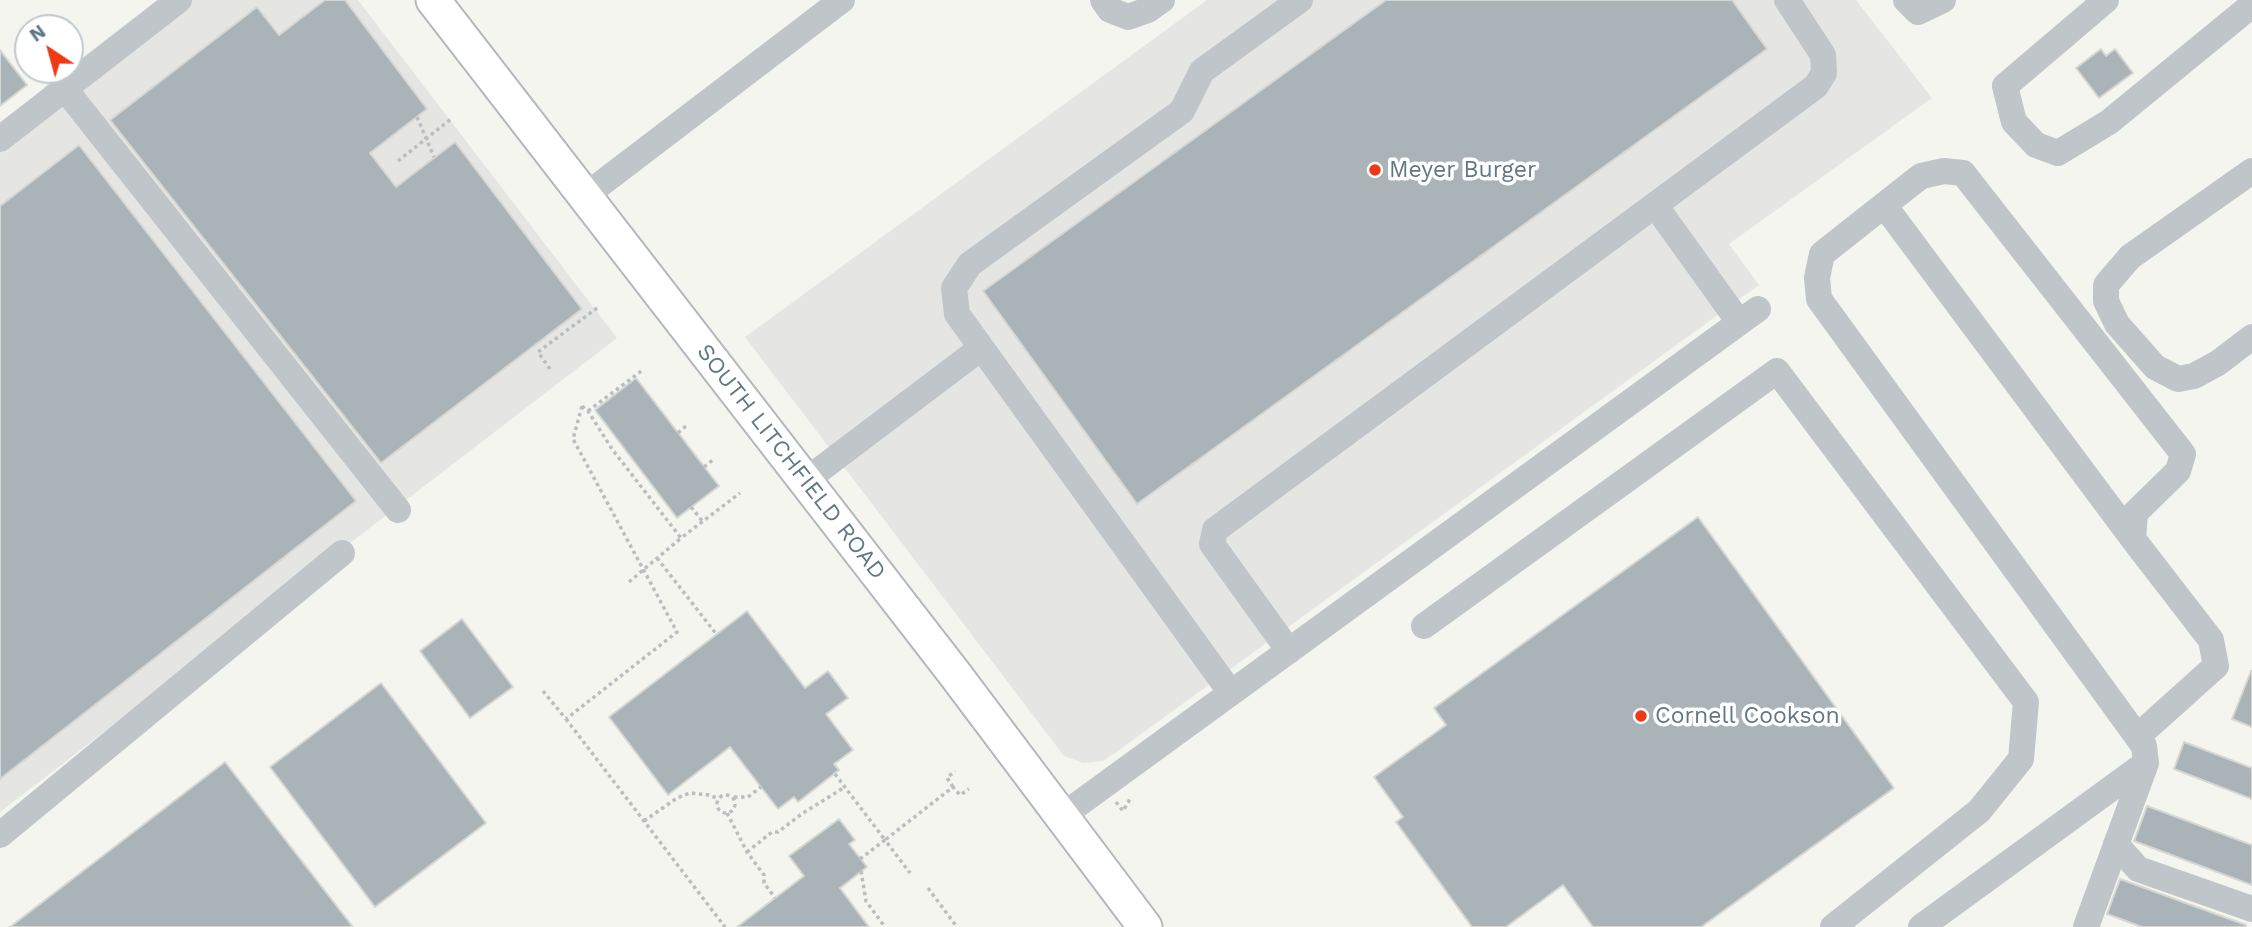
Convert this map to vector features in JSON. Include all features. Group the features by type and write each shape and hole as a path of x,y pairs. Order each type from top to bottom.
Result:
{"main road":[{"name":"SOUTH LITCHFIELD ROAD","path":"433,0 1062,816 1144,927"}],"street":[{"path":"584,196 842,0"},
{"path":"1103,0 1110,10 1128,17 1148,10 1162,0"},
{"path":"1231,694 957,314 954,288 970,264 1182,111 1202,71 1300,0"},
{"path":"1289,651 1212,544 1215,530 1816,86 1824,73 1823,55 1787,0"},
{"path":"1906,0 1918,12 1943,0"},
{"path":"2106,0 2005,86 2014,122 2036,145 2057,153 2109,122 2252,5"},
{"path":"0,139 176,1"},
{"path":"65,89 398,510"},
{"path":"2086,927 2146,763 2144,746 1819,299 1817,278 1822,254 1921,176 1944,171 1963,173 2183,454 2178,471 2135,513 2133,539"},
{"path":"2252,171 2130,257 2106,285 2106,301 2117,324 2155,367 2178,379 2194,376 2218,363 2252,337"},
{"path":"1062,816 1749,315 1655,205"},
{"path":"1884,205 2211,640 2216,666 2138,736"},
{"path":"805,481 981,348"},
{"path":"1424,626 1777,371 2026,702 2021,759 1979,811 1833,927"},
{"path":"0,835 342,553"},
{"path":"1921,927 2146,763"},
{"path":"2116,844 2138,869 2252,909"}],"path":[{"path":"417,117 434,158"},
{"path":"398,161 451,119"},
{"path":"550,369 538,352 597,308"},
{"path":"587,411 644,369"},
{"path":"566,719 677,632 573,439 582,406 681,538"},
{"path":"678,433 687,425"},
{"path":"704,467 714,459"},
{"path":"629,582 740,493"},
{"path":"691,507 703,522"},
{"path":"657,558 717,635"},
{"path":"543,691 725,927"},
{"path":"955,771 947,778 953,786 960,795 969,789"},
{"path":"835,774 910,873"},
{"path":"860,859 953,786"},
{"path":"747,852 772,832 778,832 845,787"},
{"path":"761,788 748,797 724,795 719,799 718,807 727,813 747,852 764,875 764,883 775,898"},
{"path":"644,821 677,798 690,793 719,799"},
{"path":"727,813 736,805 732,797"},
{"path":"861,872 866,901 885,927"},
{"path":"928,888 957,927"}],"shaded area":[{"path":"157,0 358,0 617,338 0,812 0,153 60,107 44,87 48,84 84,84 84,56"},
{"path":"1207,0 1856,0 1932,98 1729,244 1759,285 1115,753 1103,761 1083,763 1064,756 745,337"}],"building":[{"path":"325,0 345,0 427,109 370,153 396,187 455,142 582,309 381,463 110,120 257,7 279,35"},
{"name":"Meyer Burger","path":"1386,0 1732,0 1767,49 1137,504 983,291"},
{"path":"2101,49 2106,56 2115,49 2133,73 2099,98 2076,68"},
{"path":"0,50 14,68 14,84 27,85 0,106"},
{"path":"79,145 356,501 0,779 0,206"},
{"path":"636,378 719,486 677,518 595,410"},
{"name":"Cornell Cookson","path":"1698,517 1894,788 1701,927 1593,927 1563,885 1506,927 1472,927 1396,822 1403,817 1374,777 1446,725 1434,708"},
{"path":"747,611 805,688 828,671 848,698 826,714 853,750 834,764 839,770 798,802 794,797 778,809 730,747 668,795 609,717"},
{"path":"462,619 513,687 470,718 420,651"},
{"path":"2252,671 2252,727 2232,719"},
{"path":"381,683 486,823 375,907 270,767"},
{"path":"2184,742 2252,768 2252,799 2174,769"},
{"path":"225,762 353,927 10,927"},
{"path":"2147,806 2252,845 2252,885 2134,841"},
{"path":"839,819 855,840 849,844 867,867 840,888 869,927 737,927 804,876 789,856"},
{"path":"2120,879 2246,925 2142,927 2107,914"}],"place":[{"name":"Meyer Burger","path":"1375,170"},
{"name":"Cornell Cookson","path":"1641,716"}]}
